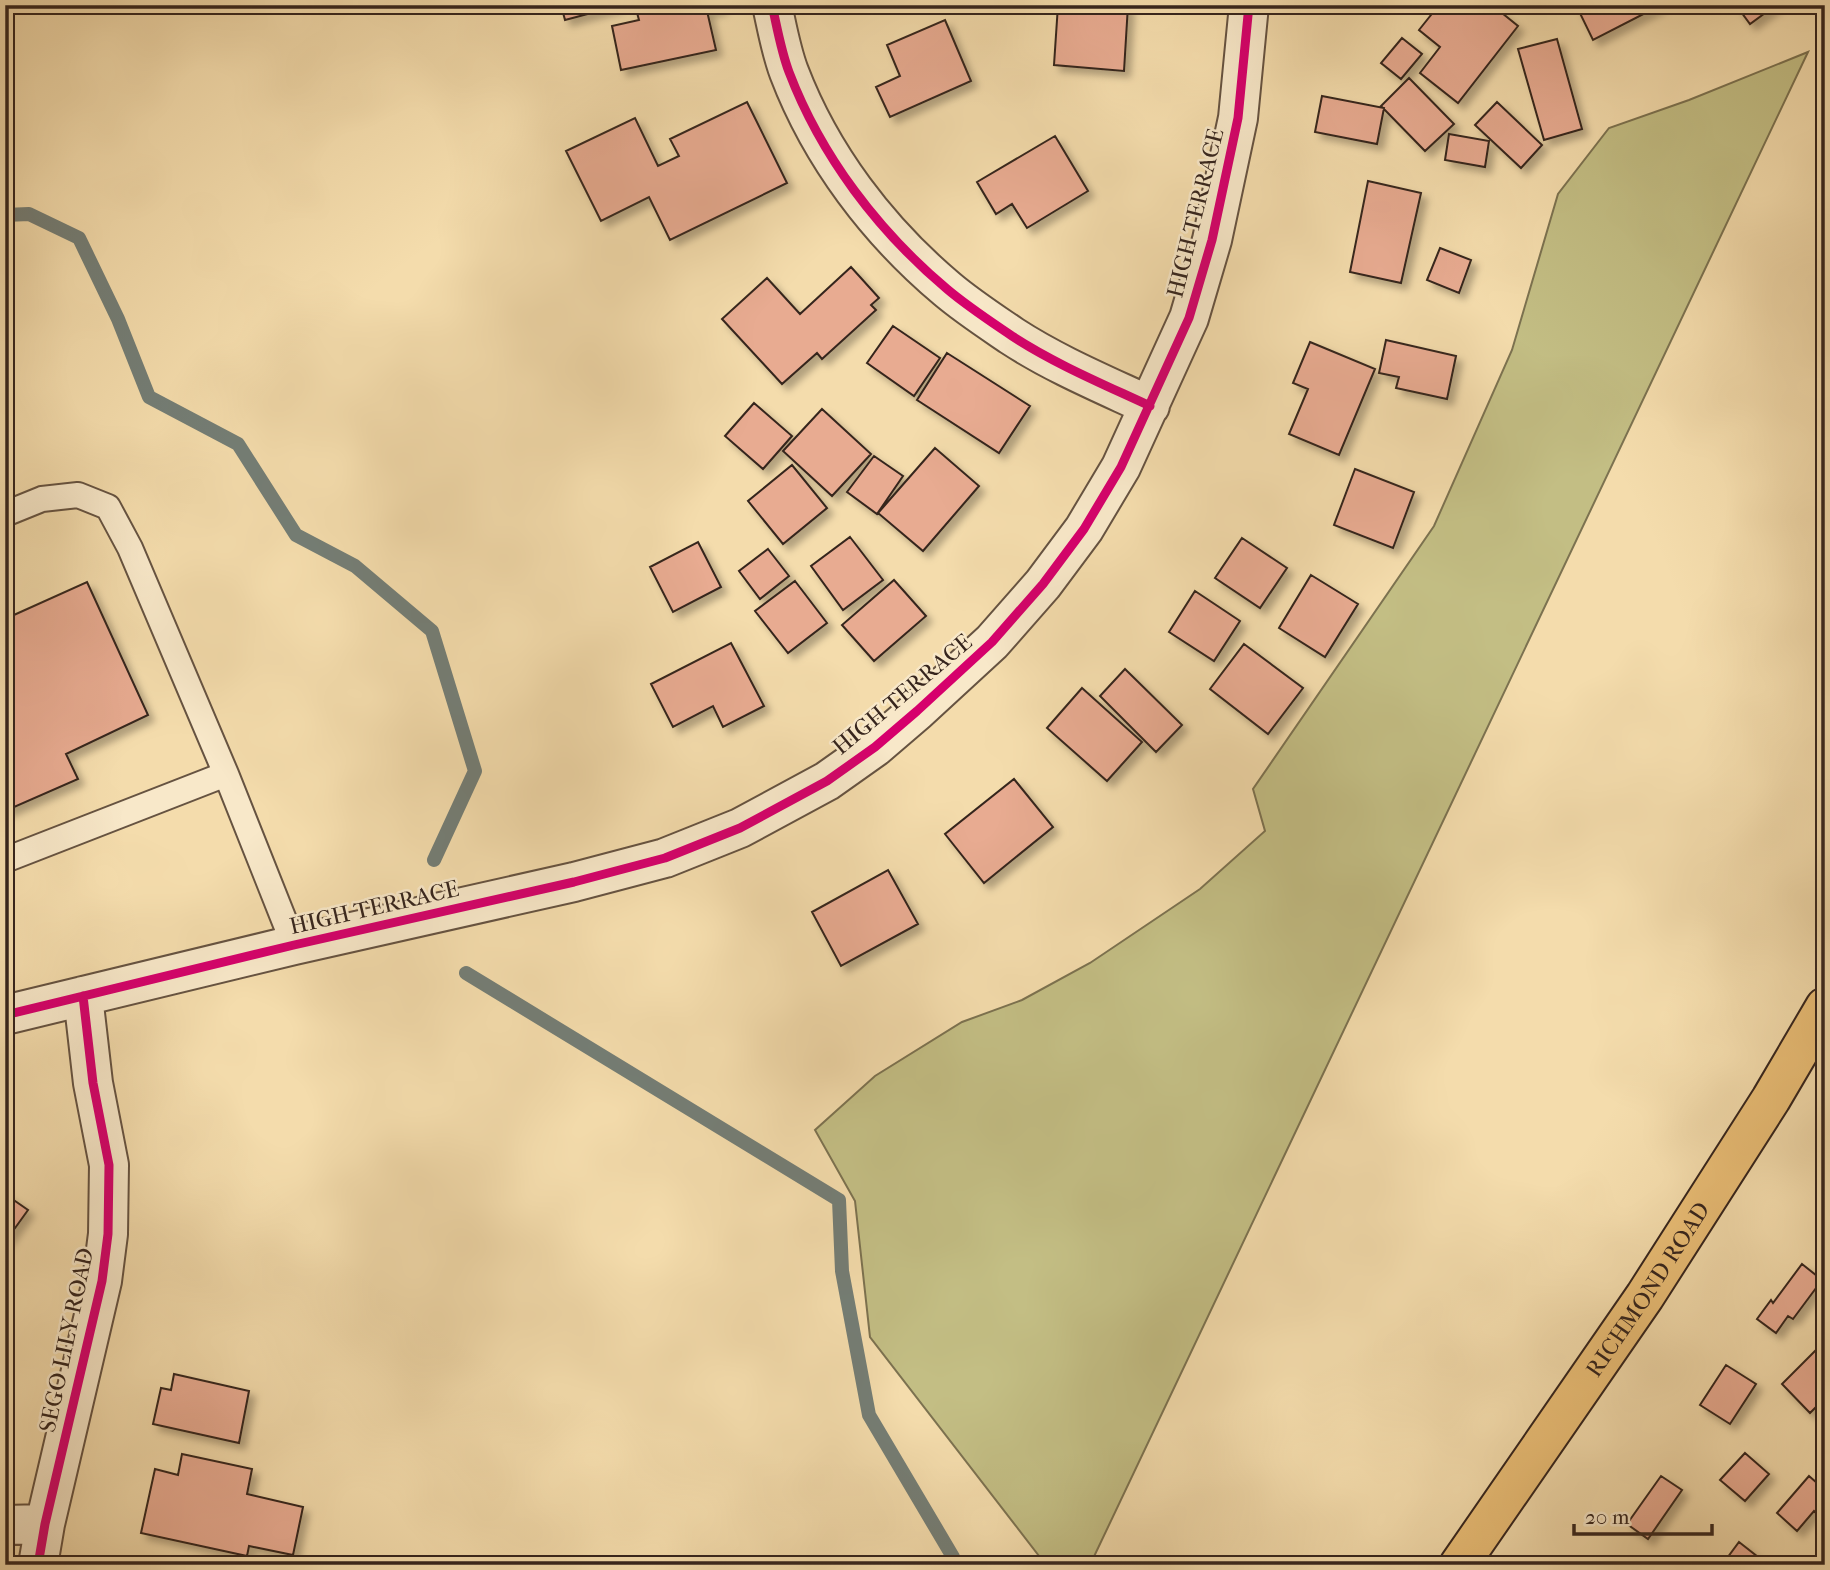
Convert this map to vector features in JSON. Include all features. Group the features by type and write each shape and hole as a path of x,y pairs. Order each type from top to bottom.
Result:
{"highway":[{"name":"RICHMOND ROAD","path":"1459,1565 1645,1296 1771,1100 1825,1007"}],"street":[{"path":"772,5 788,71 817,135 867,208 905,250 948,290 1014,337 1069,368 1150,406"},
{"name":"HIGH TERRACE","path":"5,1016 665,858 740,828 827,781 875,747 992,642 1084,529 1121,467 1189,318 1212,240 1238,118 1249,5"},
{"name":"SEGO LILY ROAD","path":"38,1565 45,1524 102,1281 108,1234 109,1165 93,1083 83,996"},
{"path":"5,1525 45,1524"}],"lane":[{"path":"5,514 42,499 78,495 108,507 130,548 226,774 294,945"},
{"path":"5,860 226,774"}],"shaded area":[{"path":"1808,52 1090,1565 1046,1565 870,1337 855,1201 815,1130 875,1076 962,1022 1022,1000 1090,963 1200,889 1265,831 1253,789 1434,526 1512,350 1558,194 1609,128 1689,100"}],"building":[{"path":"561,5 618,5 618,6 565,20"},
{"path":"635,5 721,5 721,8 707,11 716,50 621,70 612,26 639,20"},
{"path":"1058,5 1128,5 1124,71 1054,65"},
{"path":"1439,5 1492,5 1518,26 1458,103 1420,73 1440,47 1419,30"},
{"path":"1576,5 1661,5 1593,40"},
{"path":"1736,5 1776,5 1750,24"},
{"path":"945,20 971,81 890,117 876,87 900,76 887,45"},
{"path":"1402,38 1422,54 1401,79 1381,63"},
{"path":"1557,39 1582,129 1544,140 1518,49"},
{"path":"1409,78 1454,124 1425,151 1381,106"},
{"path":"1322,96 1384,108 1377,144 1315,132"},
{"path":"747,102 787,183 670,240 649,197 601,221 566,151 635,118 658,166 679,156 670,139"},
{"path":"1497,102 1542,145 1521,168 1475,125"},
{"path":"1449,134 1489,141 1485,167 1445,160"},
{"path":"1055,136 1088,191 1027,228 1012,204 996,214 977,182"},
{"path":"1368,181 1421,193 1401,283 1350,272"},
{"path":"1440,248 1471,260 1459,293 1427,280"},
{"path":"851,267 879,298 871,305 876,310 822,359 817,353 782,384 722,319 767,278 800,314"},
{"path":"893,326 940,358 914,396 867,363"},
{"path":"1386,340 1456,356 1447,399 1396,388 1399,377 1379,373"},
{"path":"1310,342 1375,369 1339,455 1289,434 1308,389 1293,383"},
{"path":"947,353 1030,406 999,453 917,400"},
{"path":"754,403 792,436 763,469 725,436"},
{"path":"822,409 871,454 832,496 783,451"},
{"path":"935,448 979,486 923,551 878,513"},
{"path":"874,456 903,476 877,514 847,492"},
{"path":"792,465 827,508 783,544 748,501"},
{"path":"1355,469 1414,492 1393,548 1334,525"},
{"path":"850,537 883,580 843,610 811,566"},
{"path":"1242,538 1287,568 1260,608 1215,578"},
{"path":"698,542 721,587 673,612 650,567"},
{"path":"768,549 789,576 760,599 739,571"},
{"path":"1311,575 1358,604 1325,657 1279,628"},
{"path":"894,580 926,616 874,661 842,625"},
{"path":"795,581 827,623 788,653 755,611"},
{"path":"87,582 148,715 66,754 78,779 5,811 5,619"},
{"path":"1195,591 1240,621 1214,661 1169,632"},
{"path":"731,643 764,706 723,727 713,706 673,727 651,684"},
{"path":"1244,644 1303,688 1268,734 1210,689"},
{"path":"1125,669 1182,725 1156,752 1100,696"},
{"path":"1082,688 1142,742 1107,781 1047,728"},
{"path":"1014,779 1053,827 984,883 945,834"},
{"path":"888,870 918,924 841,966 812,912"},
{"path":"5,1194 28,1210 5,1242"},
{"path":"1802,1264 1822,1280 1793,1319 1788,1316 1776,1333 1757,1319 1771,1300 1773,1303"},
{"path":"1816,1350 1825,1359 1825,1398 1810,1413 1782,1384"},
{"path":"1726,1365 1756,1384 1730,1424 1700,1405"},
{"path":"174,1374 249,1391 239,1443 153,1424 161,1388 171,1390"},
{"path":"1745,1453 1769,1474 1745,1501 1720,1480"},
{"path":"182,1454 252,1469 247,1494 303,1507 293,1555 249,1546 247,1556 141,1533 155,1469 178,1475"},
{"path":"1661,1476 1682,1490 1648,1539 1627,1524"},
{"path":"1809,1476 1825,1490 1825,1504 1817,1514 1814,1511 1797,1531 1777,1513"},
{"path":"1739,1542 1758,1557 1752,1565 1722,1565"},
{"path":"1764,1557 1774,1565 1759,1565"},
{"path":"157,1560 179,1565 142,1565 143,1561 152,1563"}],"waterway":[{"path":"5,215 29,214 79,238 118,319 149,397 238,444 296,535 355,566 432,631 475,771 434,860"},
{"path":"466,973 839,1200 842,1271 869,1415 953,1557"}],"cycle path":[{"path":"772,5 789,72 817,133 854,190 898,242 955,295 1012,336 1062,365 1150,406"},
{"path":"5,1015 294,945 574,882 665,858 740,828 827,781 875,747 992,642 1043,584 1084,529 1121,467 1189,318 1212,240 1238,118 1249,5"},
{"path":"38,1565 45,1524 102,1281 108,1234 109,1165 93,1083 83,996"}]}
